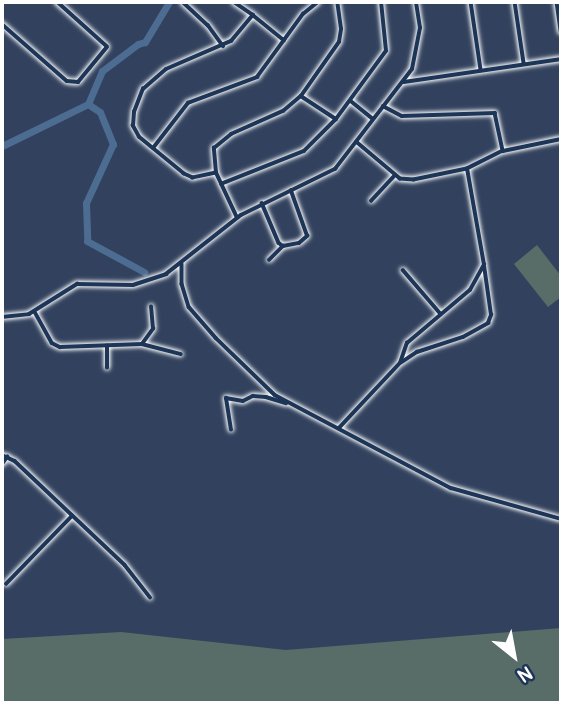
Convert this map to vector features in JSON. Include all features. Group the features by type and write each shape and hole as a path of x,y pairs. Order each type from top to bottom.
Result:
{"street":[{"path":"2,24 67,81 78,82 107,47 57,2"},
{"path":"183,2 208,25 223,46"},
{"path":"234,2 284,40"},
{"path":"153,148 188,103 257,77 303,14 318,2"},
{"path":"237,218 216,173 212,155 220,141 283,111 301,96 339,42 341,29 337,2"},
{"path":"221,184 304,151 336,120 386,51 381,2"},
{"path":"2,317 34,312 77,284 133,285 166,274 237,218 262,203 335,169 402,82 417,54 420,28 416,2"},
{"path":"471,2 481,70"},
{"path":"515,2 524,63"},
{"path":"557,2 561,32"},
{"path":"216,173 193,178 184,174 139,137 133,125 134,112 143,89 166,69 223,46 253,15"},
{"path":"402,82 561,59"},
{"path":"301,96 336,120"},
{"path":"351,101 373,119"},
{"path":"383,106 402,116 495,113 503,151"},
{"path":"356,142 394,176 414,180 467,169 503,151 561,138"},
{"path":"338,429 400,363 417,352 463,337 488,323 491,315 467,169"},
{"path":"371,201 394,176"},
{"path":"269,260 283,246 307,239 291,191"},
{"path":"262,203 274,237 283,246"},
{"path":"182,264 182,284 194,313 239,362 288,403"},
{"path":"400,363 407,343 470,290 484,265"},
{"path":"403,270 441,314"},
{"path":"142,344 153,329 151,307"},
{"path":"34,312 55,345 142,344 181,354"},
{"path":"107,346 107,368"},
{"path":"231,430 226,398 243,401 253,396 266,397 288,403 465,494 561,519"},
{"path":"2,464 4,456 15,461 125,565 150,597"},
{"path":"6,584 72,516"}],"green space":[{"path":"537,245 561,276 561,297 548,307 514,264"},
{"path":"561,628 561,703 2,703 2,639 121,632 286,650"}],"waterway":[{"path":"2,146 88,104 102,71 138,44 145,42 169,2"},
{"path":"88,104 100,112 113,144 86,203 87,241 144,272"}]}
